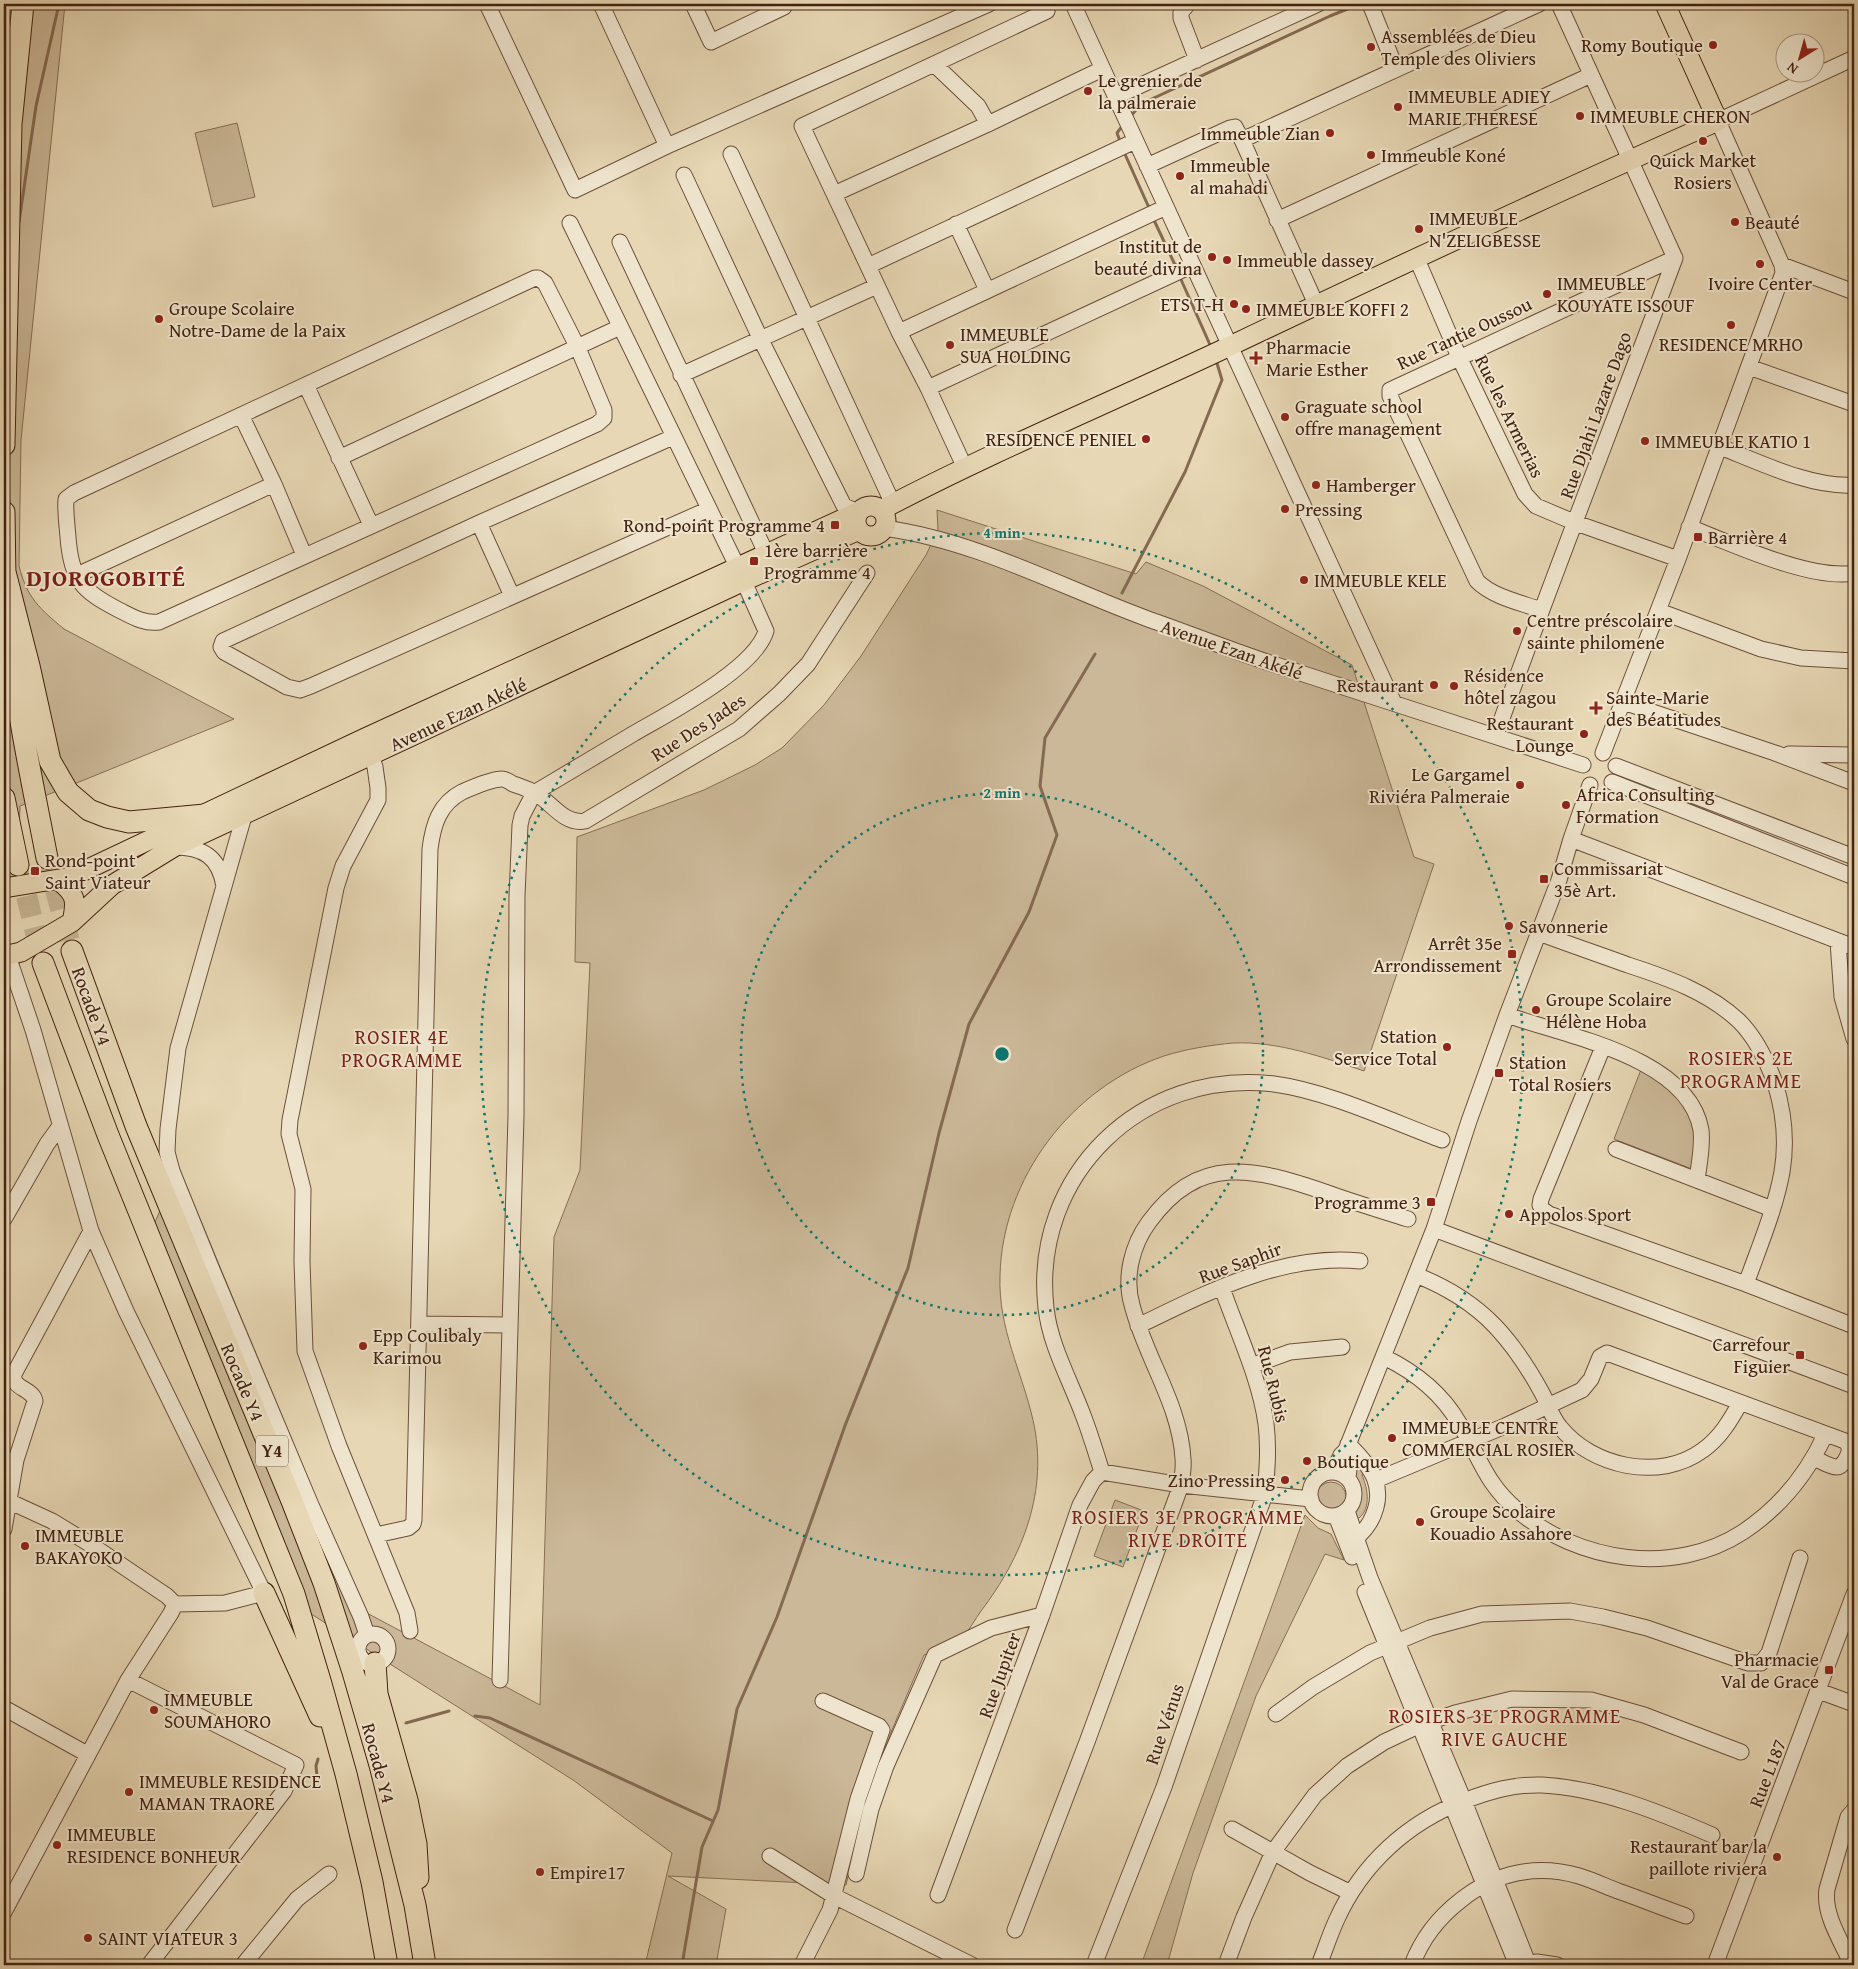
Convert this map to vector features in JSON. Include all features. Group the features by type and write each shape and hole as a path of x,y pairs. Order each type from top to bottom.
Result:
{"highway":[{"path":"4,445 11,124 23,4"},
{"path":"4,512 4,568 11,660 47,858"},
{"path":"4,568 29,666 50,761 68,792 89,810 107,817 129,822 205,815"},
{"path":"4,798 18,865"},
{"name":"Rocade Y4","path":"72,952 136,1126 292,1500 324,1583 353,1672 380,1765 415,1905 425,1965"},
{"name":"Rocade Y4","path":"43,963 108,1135 294,1594 346,1774 372,1882 387,1965"},
{"path":"264,1594 346,1774"},
{"path":"375,1663 377,1694 407,1800 416,1844 418,1877 415,1905"}],"main road":[{"path":"886,514 866,506 858,521 867,536 877,535 886,514 964,468 1230,346 1416,257 1718,121 1665,4"},
{"name":"Avenue Ezan Akélé","path":"741,573 766,553 858,521"},
{"name":"Avenue Ezan Akélé","path":"4,888 72,878 205,815 368,746 741,573 858,521"},
{"name":"Avenue Ezan Akélé","path":"6,956 21,952 72,922 112,885 174,847 244,816 368,746"},
{"path":"58,880 70,890 74,897 75,907 72,922"}],"street":[{"path":"487,4 575,190 667,146 989,4"},
{"path":"601,4 667,146"},
{"path":"693,4 711,42 784,7 783,4"},
{"path":"1073,4 1394,703"},
{"path":"1188,4 1181,12 1181,18 1197,60"},
{"path":"1115,97 1315,4"},
{"path":"1370,4 1396,69"},
{"path":"1242,140 1539,4"},
{"path":"1559,4 1675,258"},
{"path":"964,468 928,388 899,332 802,126 1047,12"},
{"path":"1604,753 1782,277 1782,265 1718,121 1854,58"},
{"path":"934,64 978,106 988,124"},
{"path":"834,194 988,124 1102,69"},
{"path":"1277,220 1592,75"},
{"path":"1147,166 1230,128 1237,129 1316,304"},
{"path":"868,266 1135,141"},
{"path":"731,154 808,318 886,514"},
{"path":"684,175 761,340 844,506 858,521"},
{"path":"899,332 1166,207"},
{"path":"500,1680 516,1116 517,896 522,816 534,793 711,688 752,653 763,641 766,631 741,573 570,223"},
{"path":"956,224 987,290"},
{"path":"620,242 766,553"},
{"name":"Rue les Armerias","path":"1416,257 1459,357 1525,494 1536,506 1576,523 1678,559"},
{"name":"Rue Tantie Oussou","path":"1541,610 1494,593 1477,581 1390,396 1390,390 1675,258"},
{"name":"Rue Djahi Lazare Dago","path":"1496,735 1541,610 1576,523 1675,258"},
{"path":"928,388 1193,265"},
{"path":"1782,265 1854,292"},
{"path":"538,278 545,284 578,348 604,410 604,418 159,622 150,623 114,607 88,592 75,576 69,558 66,499 74,493 306,386 538,278"},
{"path":"682,375 877,286"},
{"path":"340,458 620,327"},
{"path":"1749,366 1854,404"},
{"path":"306,386 371,525"},
{"path":"241,415 274,484 304,555"},
{"path":"673,437 479,523 223,642 221,646 224,652 287,687 300,690 709,509"},
{"path":"1718,446 1809,480 1838,486 1854,485"},
{"path":"75,576 274,484"},
{"name":"Avenue Ezan Akélé","path":"886,514 943,539 976,550 1134,614 1274,665 1496,735 1583,765"},
{"path":"479,523 512,596"},
{"path":"1689,527 1778,561 1810,570 1842,575 1854,573"},
{"name":"Rue Des Jades","path":"376,1535 408,1528 413,1524 430,849 433,830 441,810 448,800 472,787 502,779 534,793 568,820 576,823 585,821 739,729 780,694 808,664 867,573"},
{"path":"1659,610 1762,649 1801,658 1854,660"},
{"path":"1623,702 1854,783"},
{"path":"368,746 378,788 378,800 342,866 336,888 290,1120 289,1134 303,1189 302,1261 305,1351 339,1446 407,1613 410,1631"},
{"path":"1596,753 1604,753 1614,760 1616,773 1612,782 1603,787 1590,785 1582,774 1583,765 1589,756 1596,753"},
{"path":"1775,754 1854,755"},
{"path":"1616,766 1854,857"},
{"path":"1612,782 1854,877"},
{"path":"1333,1472 1347,1447 1434,1229 1469,1121 1539,933 1590,785"},
{"path":"244,816 178,1048 167,1152 172,1171 213,1272 311,1505 361,1617 367,1635"},
{"path":"1571,839 1854,947"},
{"path":"174,847 190,847 205,852 214,861 222,875 224,886"},
{"path":"1539,933 1691,988 1716,1002 1740,1022 1760,1050 1779,1096 1783,1114 1785,1140 1782,1171 1772,1209 1746,1284"},
{"path":"1838,942 1842,997 1854,1039"},
{"path":"6,956 33,1030 91,1231 126,1311 264,1594 225,1603 174,1604 167,1596 93,1546 52,1521 6,1500"},
{"path":"1507,1015 1604,1047 1640,1061 1660,1072 1679,1089 1693,1108 1701,1130 1697,1180"},
{"path":"1604,1047 1540,1198 1542,1209 1549,1214 1583,1227 1746,1284 1854,1326"},
{"path":"1311,1499 1181,1485 1102,1472 1083,1415 1052,1335 1046,1309 1044,1283 1046,1254 1055,1218 1068,1186 1086,1158 1129,1118 1156,1102 1212,1085 1242,1082 1275,1084 1315,1093 1442,1140"},
{"path":"4,1219 47,1144 60,1126"},
{"path":"1616,1149 1772,1209"},
{"path":"1015,1930 1087,1742 1181,1485 1183,1460 1180,1431 1138,1326 1131,1303 1128,1280 1133,1252 1144,1228 1161,1205 1176,1191 1205,1177 1228,1171 1254,1172 1280,1177 1408,1219"},
{"path":"1434,1229 1854,1386"},
{"path":"4,1530 7,1520 6,1500 16,1460 35,1401 32,1394 15,1384 14,1374 91,1231"},
{"name":"Rue Saphir","path":"1138,1326 1222,1288 1266,1272 1298,1263 1338,1258 1360,1261"},
{"path":"1416,1275 1436,1284 1477,1310 1494,1324 1518,1353 1549,1406 1558,1426 1574,1442 1589,1453 1613,1462 1645,1468 1681,1462 1702,1452 1722,1434 1740,1404"},
{"name":"Rue Rubis","path":"1222,1288 1251,1366 1266,1423 1268,1460 1266,1494"},
{"path":"419,1324 510,1325"},
{"path":"1251,1366 1290,1352 1342,1347"},
{"path":"1376,1480 1582,1390 1587,1385 1600,1357 1607,1353 1845,1442 1849,1446 1842,1466 1836,1467 1814,1458"},
{"path":"1384,1357 1413,1373 1444,1401 1469,1440 1488,1478 1499,1492 1524,1516 1545,1530 1578,1546 1625,1558 1675,1557 1722,1543 1742,1533 1764,1517 1797,1482 1814,1458 1825,1435"},
{"path":"1347,1447 1350,1459 1348,1478"},
{"path":"1347,1447 1365,1460 1376,1480 1378,1492 1378,1503 1364,1531 1351,1542"},
{"name":"Rue Jupiter","path":"938,1894 1042,1615 1080,1505 1093,1480 1102,1472"},
{"path":"1333,1472 1348,1478 1354,1489 1353,1501 1341,1514 1325,1515 1316,1509 1311,1499 1310,1489 1315,1480 1323,1474 1333,1472"},
{"name":"Rue Vénus","path":"1094,1965 1164,1787 1266,1494"},
{"path":"1341,1514 1521,1964 1537,1962 1556,1965"},
{"path":"1276,1714 1313,1687 1350,1664 1430,1628 1482,1614 1570,1611 1647,1628 1748,1663 1761,1663 1769,1653 1800,1558"},
{"name":"Rue L187","path":"1715,1965 1854,1594"},
{"path":"5,1908 128,1680 171,1613 174,1604"},
{"path":"856,1874 871,1809 886,1766 935,1655 991,1628 1042,1615"},
{"path":"377,1634 388,1645 387,1655 380,1662 366,1662 360,1654 358,1645 367,1635 377,1634"},
{"path":"128,1680 296,1765 284,1791 149,1965"},
{"path":"1818,1691 1854,1704"},
{"path":"1226,1965 1244,1917 1273,1852 1315,1794 1347,1766 1384,1742 1424,1724 1455,1713 1512,1699 1556,1698 1591,1700 1644,1716 1741,1752"},
{"path":"802,1965 830,1910 858,1798 882,1730 879,1726 823,1701"},
{"path":"4,1708 87,1754"},
{"path":"1319,1965 1337,1919 1351,1893 1383,1853 1405,1833 1458,1803 1508,1786 1542,1785 1578,1790 1619,1800 1670,1816 1712,1835"},
{"path":"1852,1965 1828,1912 1825,1900 1848,1817 1854,1810"},
{"path":"1232,1829 1310,1873 1351,1893"},
{"path":"770,1856 834,1896 972,1965"},
{"path":"1412,1965 1430,1929 1447,1911 1489,1881 1515,1873 1535,1871 1579,1876 1686,1916"},
{"path":"243,1965 297,1899 329,1874"}],"shaded area":[{"path":"4,4 65,4 21,440 19,566 22,577 30,595 64,629 234,719 20,806 18,875 4,879"},
{"path":"237,123 255,197 213,207 195,133"},
{"path":"937,510 1136,574 1146,562 1203,586 1352,665 1414,857 1434,864 1364,1071 1283,1047 1233,1043 1190,1049 1164,1056 1131,1070 1100,1090 1072,1113 1048,1141 1029,1171 1014,1205 1004,1240 1000,1276 1000,1295 1007,1332 1033,1420 1038,1472 1035,1497 1029,1521 1009,1568 965,1634 959,1640 924,1655 892,1730 864,1807 846,1885 668,1876 726,1909 716,1965 645,1965 672,1853 573,1780 289,1600 154,1225 178,1166 363,1611 540,1705 554,1237 580,1170 590,963 575,962 577,837 704,790 755,765 782,748 824,705 861,656 926,555 938,530"},
{"path":"1642,1067 1659,1076 1689,1112 1694,1132 1695,1157 1692,1169 1614,1139"},
{"path":"1359,1464 1365,1467 1362,1475 1367,1493 1367,1505 1365,1511 1356,1520 1351,1513 1355,1497 1352,1472 1354,1465"},
{"path":"1331,1482 1342,1486 1346,1497 1342,1508 1331,1512 1320,1508 1316,1497 1320,1486"},
{"path":"1115,1500 1144,1511 1123,1567 1094,1556"},
{"path":"1305,1515 1318,1528 1331,1534 1344,1560 1325,1554 1256,1696 1193,1873 1167,1965 1141,1965"}],"waterway":[{"path":"19,222 36,106 59,4"},
{"path":"1130,117 1141,104 1330,16 1360,4"},
{"path":"1121,144 1117,133 1123,125"},
{"path":"1124,152 1150,210"},
{"path":"1153,218 1176,267"},
{"path":"1179,275 1211,347"},
{"path":"1122,593 1185,472 1222,380 1216,360"},
{"path":"682,1965 702,1847 718,1810 737,1709 777,1617 846,1423 908,1268 939,1133 969,1024 1029,912 1057,835 1040,786 1045,738 1095,654"},
{"path":"406,1723 449,1711"},
{"path":"475,1716 490,1718 713,1821"},
{"path":"317,1776 316,1766 318,1759"}],"tunnel":[{"path":"47,858 72,951"},
{"path":"19,865 43,963"}],"place":[{"name":"Romy Boutique","path":"1713,45"},
{"name":"Assemblées de Dieu Temple des Oliviers","path":"1371,47"},
{"name":"Le grenier de la palmeraie","path":"1088,91"},
{"name":"IMMEUBLE ADIEY MARIE THERESE","path":"1398,107"},
{"name":"IMMEUBLE CHERON","path":"1580,116"},
{"name":"Immeuble Zian","path":"1330,133"},
{"name":"Quick Market Rosiers","path":"1703,141"},
{"name":"Immeuble Koné","path":"1371,155"},
{"name":"Immeuble al mahadi","path":"1180,176"},
{"name":"Beauté","path":"1735,222"},
{"name":"IMMEUBLE N'ZELIGBESSE","path":"1419,229"},
{"name":"Institut de beauté divina","path":"1212,257"},
{"name":"Immeuble dassey","path":"1227,260"},
{"name":"Ivoire Center","path":"1760,264"},
{"name":"IMMEUBLE KOUYATE ISSOUF","path":"1547,294"},
{"name":"ETS T-H","path":"1234,304"},
{"name":"IMMEUBLE KOFFI 2","path":"1246,309"},
{"name":"Groupe Scolaire Notre-Dame de la Paix","path":"159,319"},
{"name":"RESIDENCE MRHO","path":"1731,325"},
{"name":"IMMEUBLE SUA HOLDING","path":"950,345"},
{"name":"Pharmacie Marie Esther","path":"1256,358"},
{"name":"Graguate school offre management","path":"1285,417"},
{"name":"RESIDENCE PENIEL","path":"1146,439"},
{"name":"IMMEUBLE KATIO 1","path":"1645,441"},
{"name":"Hamberger","path":"1316,485"},
{"name":"Pressing","path":"1285,509"},
{"name":"Rond-point Programme 4","path":"835,525"},
{"name":"Barrière 4","path":"1698,537"},
{"name":"1ère barrière Programme 4","path":"754,561"},
{"name":"IMMEUBLE KELE","path":"1304,580"},
{"name":"Centre préscolaire sainte philomene","path":"1517,631"},
{"name":"Restaurant","path":"1434,685"},
{"name":"Résidence hôtel zagou","path":"1454,686"},
{"name":"Sainte-Marie des Béatitudes","path":"1596,708"},
{"name":"Restaurant Lounge","path":"1584,734"},
{"name":"Le Gargamel Riviéra Palmeraie","path":"1520,785"},
{"name":"Africa Consulting Formation","path":"1566,805"},
{"name":"Rond-point Saint Viateur","path":"35,871"},
{"name":"Commissariat 35è Art.","path":"1544,879"},
{"name":"Savonnerie","path":"1509,926"},
{"name":"Arrêt 35e Arrondissement","path":"1512,954"},
{"name":"Groupe Scolaire Hélène Hoba","path":"1536,1010"},
{"name":"Station Service Total","path":"1447,1047"},
{"name":"Station Total Rosiers","path":"1499,1073"},
{"name":"Programme 3","path":"1431,1202"},
{"name":"Appolos Sport","path":"1509,1214"},
{"name":"Epp Coulibaly Karimou","path":"363,1346"},
{"name":"Carrefour Figuier","path":"1800,1355"},
{"name":"IMMEUBLE CENTRE COMMERCIAL ROSIER","path":"1392,1438"},
{"name":"Boutique","path":"1307,1461"},
{"name":"Zino Pressing","path":"1285,1480"},
{"name":"Groupe Scolaire Kouadio Assahore","path":"1420,1522"},
{"name":"IMMEUBLE BAKAYOKO","path":"25,1546"},
{"name":"Pharmacie Val de Grace","path":"1829,1670"},
{"name":"IMMEUBLE SOUMAHORO","path":"154,1710"},
{"name":"IMMEUBLE RESIDENCE MAMAN TRAORE","path":"129,1792"},
{"name":"IMMEUBLE RESIDENCE BONHEUR","path":"57,1845"},
{"name":"Restaurant bar la paillote riviera","path":"1777,1857"},
{"name":"Empire17","path":"540,1872"},
{"name":"SAINT VIATEUR 3","path":"88,1938"}],"district":[{"name":"DJOROGOBITÉ","path":"106,578"},
{"name":"ROSIER 4E PROGRAMME","path":"402,1048"},
{"name":"ROSIERS 2E PROGRAMME","path":"1741,1070"},
{"name":"ROSIERS 3E PROGRAMME RIVE DROITE","path":"1188,1528"},
{"name":"ROSIERS 3E PROGRAMME RIVE GAUCHE","path":"1505,1728"}]}
